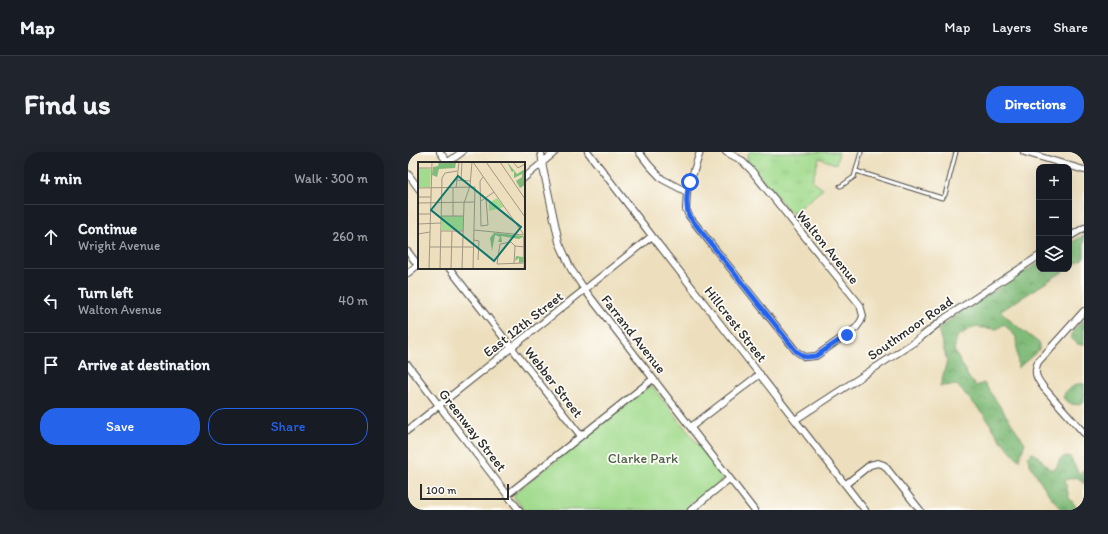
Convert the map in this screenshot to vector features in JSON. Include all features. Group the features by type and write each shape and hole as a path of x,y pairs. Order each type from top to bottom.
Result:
{"street":[{"path":"440,152 447,162"},
{"path":"449,162 462,152"},
{"name":"Farrand Avenue","path":"541,152 559,242 570,269 754,510"},
{"path":"525,177 555,152"},
{"name":"Hillcrest Street","path":"588,152 865,510"},
{"path":"640,152 649,165 662,179 687,192 700,152"},
{"name":"Walton Avenue","path":"687,192 686,209 689,216 796,351 805,357 816,356 856,328 861,322 863,316 860,305 751,170 741,160 726,152"},
{"path":"1024,152 1084,170"},
{"path":"408,174 418,187"},
{"path":"1071,236 1084,228"},
{"name":"East 12th Street","path":"408,430 652,236"},
{"path":"408,252 418,263"},
{"name":"Southmoor Road","path":"796,420 916,341 945,318 1036,258"},
{"path":"408,273 418,265"},
{"name":"Webber Street","path":"450,269 581,436"},
{"path":"1084,311 1038,362 1035,371 1044,388 1084,433"},
{"name":"Greenway Street","path":"408,365 519,510"},
{"path":"691,427 760,374"},
{"path":"508,494 653,379"},
{"path":"846,484 870,465 878,463 884,465 920,510"},
{"path":"691,510 730,478"}],"lane":[{"path":"840,186 854,177 861,152"},
{"path":"856,171 890,183 942,198 945,195 956,152"}],"green space":[{"path":"749,152 839,152 836,164 819,158 812,181 823,189 792,214 746,160"},
{"path":"1084,235 1084,258 1072,265 1072,242"},
{"path":"1036,265 1036,272 1062,272 1001,311 1013,323 1039,343 1039,350 1018,368 1016,337 1004,324 997,329 972,327 957,337 954,350 969,378 976,386 984,383 1025,443 1019,460 999,438 985,416 957,385 940,386 947,361 938,329 962,311"},
{"path":"1084,320 1084,345 1078,344 1071,338 1074,329"},
{"path":"1077,384 1084,384 1084,402 1075,405 1063,398 1066,391"},
{"name":"Clarke Park","path":"652,386 722,475 722,480 684,510 524,510 514,497 515,493"},
{"path":"1032,453 1039,457 1049,469 1056,469 1060,459 1066,456 1070,457 1079,474 1084,470 1084,484 1077,477 1065,480 1069,498 1079,510 1062,510 1050,496 1029,463 1028,457"}],"route":[{"path":"690,182 686,202 686,209 689,216 796,351 805,357 816,356 847,335"}]}
